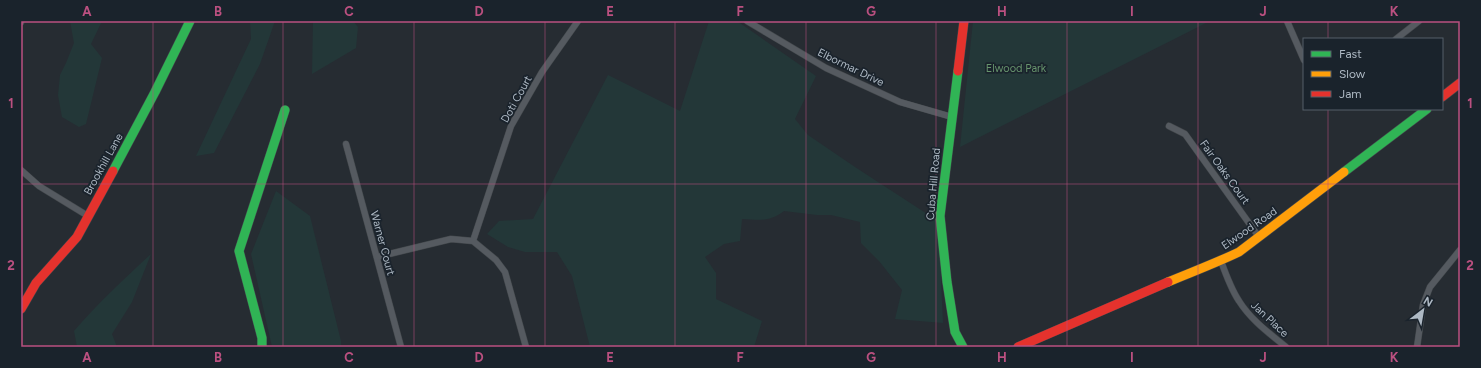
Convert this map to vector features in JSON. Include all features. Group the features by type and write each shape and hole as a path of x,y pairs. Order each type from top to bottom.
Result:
{"main road":[{"name":"Brookhill Lane","path":"21,309 36,283 77,237 155,92 190,21"},
{"name":"Cuba Hill Road","path":"963,347 955,332 947,282 940,216 964,21"},
{"path":"1443,96 1460,83"},
{"path":"262,347 262,338 239,251 285,110"},
{"name":"Elwood Road","path":"1018,347 1239,252 1426,110"}],"street":[{"name":"Doti Court","path":"473,241 511,126 542,72 578,21"},
{"name":"Elbormar Drive","path":"747,21 826,68 900,102 952,117"},
{"path":"1287,21 1303,58"},
{"path":"1397,38 1419,21"},
{"name":"Fair Oaks Court","path":"1169,126 1185,134 1259,237"},
{"name":"Warner Court","path":"346,144 400,347"},
{"path":"21,170 39,186 88,216"},
{"path":"377,257 451,239 473,241 496,260 505,272 526,347"},
{"path":"1417,347 1422,305 1430,288 1460,250"},
{"name":"Jan Place","path":"1220,261 1229,284 1238,301 1249,315 1286,347"}],"green space":[{"path":"70,21 102,21 91,44 102,58 86,124 79,127 62,117 58,95 60,75 74,43"},
{"path":"250,21 275,21 260,64 214,153 196,156 251,39"},
{"path":"313,21 353,21 358,27 356,48 312,74"},
{"path":"709,21 737,21 816,76 795,119 808,135 941,223 943,323 895,319 902,290 879,261 861,243 860,222 831,215 784,211 769,219 742,219 740,241 724,244 705,257 716,273 716,299 762,321 754,347 590,347 572,276 557,252 525,252 508,247 487,234 499,221 533,219 608,75 680,111"},
{"name":"Elwood Park","path":"973,21 1210,21 960,147"},
{"path":"276,191 310,216 341,341 341,347 272,347 251,254"},
{"path":"151,254 132,302 112,334 117,347 77,347 74,331 121,282"}],"traffic: fast":[{"path":"113,171 155,92 190,21"},
{"path":"958,71 940,216 947,282 955,332 963,347"},
{"path":"262,347 262,338 239,251 285,110"},
{"path":"1344,172 1426,110"}],"traffic: slow":[{"path":"1168,282 1239,252 1344,172"}],"traffic: jam":[{"path":"958,71 964,21"},
{"path":"1443,96 1460,83"},
{"path":"21,309 36,283 77,237 113,171"},
{"path":"1018,347 1168,282"}]}
